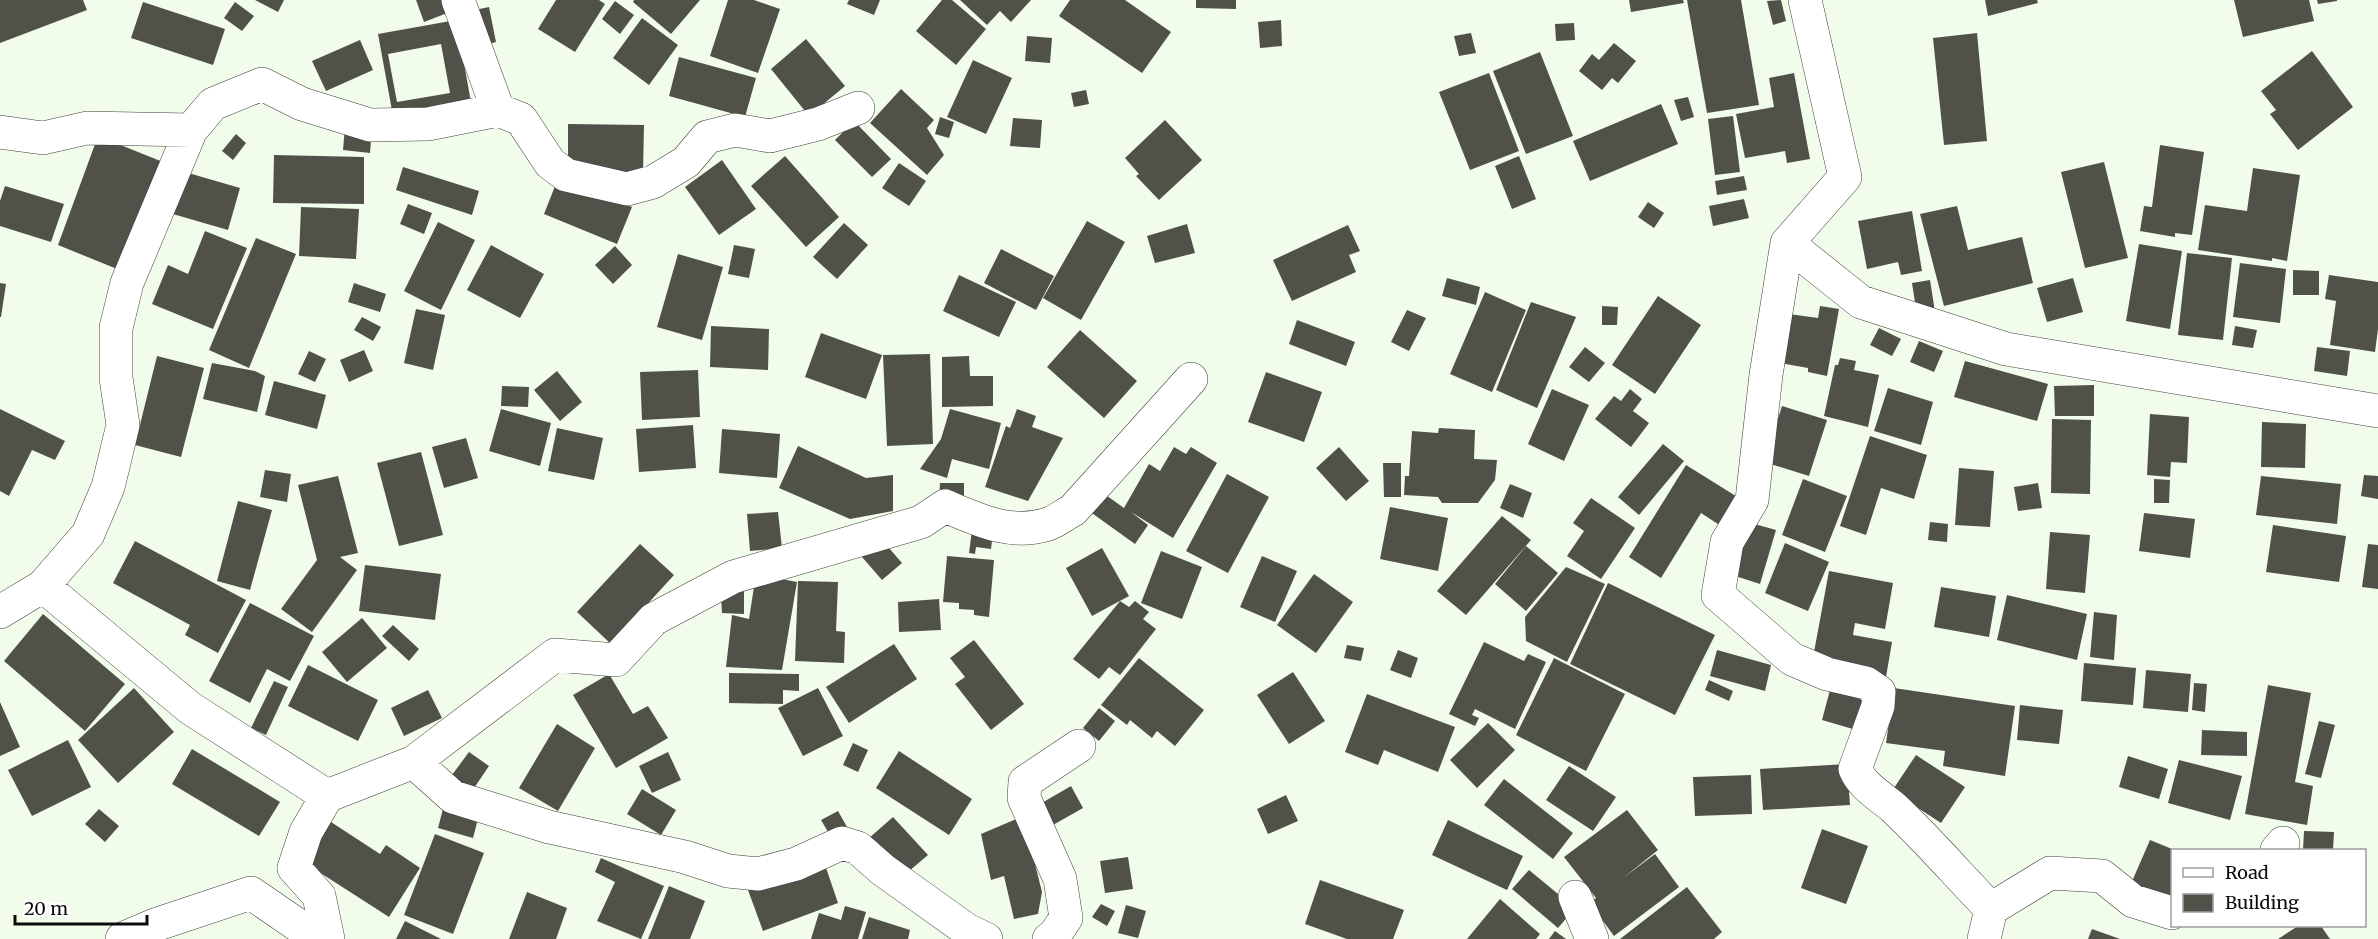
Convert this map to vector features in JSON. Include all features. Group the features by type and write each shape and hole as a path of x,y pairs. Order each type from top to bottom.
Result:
{"street":[{"path":"458,0 498,110"},
{"path":"1805,0 1845,177 1787,243 1766,375 1752,500 1727,542 1718,595 1792,659 1827,674 1866,683 1879,692 1878,706 1855,769 1864,783 1894,808 1988,924 2050,873 2102,876 2133,902 2171,913"},
{"path":"0,612 43,586 88,534 108,487 123,424 116,378 116,328 127,283 191,130 213,104 262,84 302,104 370,125 428,124 498,110 521,119 550,163 566,175 627,189 653,182 686,162 707,137 735,130 770,136 818,124 858,108"},
{"path":"0,132 43,138 87,128 191,130"},
{"path":"1787,243 1861,303 2006,349 2378,411"},
{"path":"328,939 319,896 294,868 306,832 327,796 414,762 555,655 616,660 654,619 733,577 921,522 945,506 985,524 1019,529 1049,524 1072,510 1191,379"},
{"path":"43,586 190,708 327,796"},
{"path":"1049,939 1054,936 1066,918 1060,879 1024,798 1025,782 1079,746"},
{"path":"414,762 453,797 549,827 685,857 728,871 758,874 796,864 842,843 858,848 883,870 967,930 986,939"},
{"path":"122,939 187,913 251,893 318,939"},
{"path":"1575,897 1592,939"}],"building":[{"path":"0,0 83,0 87,10 0,43"},
{"path":"255,0 284,0 278,12"},
{"path":"416,0 446,0 450,12 424,22"},
{"path":"556,0 599,0 605,4 575,52 538,29"},
{"path":"634,0 700,0 671,34 633,2"},
{"path":"728,0 754,0 780,9 758,73 710,56"},
{"path":"849,0 880,0 874,15 847,4"},
{"path":"942,0 952,0 986,29 956,65 916,31"},
{"path":"960,0 1031,0 1011,22 1000,11 987,25"},
{"path":"1070,0 1125,0 1171,32 1142,73 1059,16"},
{"path":"1196,0 1236,0 1236,9 1196,8"},
{"path":"1629,0 1683,0 1684,3 1631,12"},
{"path":"1687,0 1741,0 1759,105 1707,113"},
{"path":"1781,0 1786,21 1773,25 1767,1"},
{"path":"1985,0 2037,0 2038,3 1988,16"},
{"path":"2234,0 2309,0 2314,21 2243,37"},
{"path":"2317,0 2337,0 2337,1 2318,4"},
{"path":"615,1 634,15 620,34 602,19"},
{"path":"143,2 225,29 213,65 131,38"},
{"path":"235,2 254,16 242,31 224,18"},
{"path":"489,7 496,42 477,47 470,11"},
{"path":"642,18 678,45 649,85 613,58"},
{"path":"456,20 471,102 393,116 378,34","holes":["441,44 450,93 397,102 388,54"]},
{"path":"1281,20 1282,46 1260,48 1258,22"},
{"path":"1574,23 1575,40 1556,41 1555,24"},
{"path":"1471,33 1476,53 1459,56 1454,36"},
{"path":"1977,33 1987,141 1944,145 1933,38"},
{"path":"1027,36 1052,38 1050,63 1025,61"},
{"path":"806,39 845,86 809,116 771,69"},
{"path":"360,40 373,70 326,91 312,61"},
{"path":"1614,43 1636,61 1618,83 1612,78 1602,90 1579,71 1592,54 1599,60"},
{"path":"2312,51 2353,107 2298,150 2270,114 2276,110 2261,91"},
{"path":"1540,52 1573,136 1526,154 1493,71"},
{"path":"679,57 756,78 745,117 669,96"},
{"path":"973,60 1012,78 986,134 947,117"},
{"path":"1489,73 1519,151 1470,170 1439,92"},
{"path":"1794,73 1810,159 1787,163 1785,151 1745,158 1736,114 1774,107 1769,78"},
{"path":"901,89 934,120 927,128 944,155 927,175 870,123"},
{"path":"1086,90 1089,104 1074,107 1071,93"},
{"path":"1688,97 1694,117 1681,121 1674,100"},
{"path":"1661,104 1678,144 1590,181 1573,141"},
{"path":"1733,116 1740,172 1715,175 1708,119"},
{"path":"940,117 954,122 949,138 935,134"},
{"path":"1013,118 1042,120 1040,148 1010,146"},
{"path":"1165,120 1202,160 1159,200 1136,176 1139,174 1125,158"},
{"path":"854,121 891,159 872,177 835,140"},
{"path":"568,124 644,125 643,173 568,171"},
{"path":"345,126 372,129 370,153 343,150"},
{"path":"236,134 246,143 233,160 222,151"},
{"path":"98,136 163,162 122,271 58,245"},
{"path":"2160,145 2204,152 2192,235 2175,233 2175,237 2140,231 2144,206 2152,207"},
{"path":"274,155 364,157 364,204 273,203"},
{"path":"785,156 839,217 806,247 751,186"},
{"path":"1519,156 1536,199 1512,209 1495,166"},
{"path":"722,160 756,209 719,235 685,187"},
{"path":"2104,162 2128,258 2085,268 2061,172"},
{"path":"899,163 926,181 909,206 882,188"},
{"path":"403,167 479,191 472,215 396,190"},
{"path":"2253,168 2300,175 2287,261 2272,258 2272,261 2198,250 2205,205 2247,211"},
{"path":"178,170 240,188 228,230 166,212"},
{"path":"559,176 632,207 617,244 544,214"},
{"path":"1744,176 1747,190 1717,195 1715,181"},
{"path":"5,186 64,204 51,242 0,226 0,201"},
{"path":"1744,199 1749,218 1713,226 1709,206"},
{"path":"1648,202 1664,213 1654,228 1638,217"},
{"path":"408,204 432,213 424,234 400,224"},
{"path":"1957,206 1968,250 2022,237 2033,283 1944,306 1920,214"},
{"path":"301,207 359,209 356,259 299,256"},
{"path":"1912,211 1922,271 1901,275 1898,262 1867,269 1858,221"},
{"path":"1087,221 1125,242 1081,320 1043,298"},
{"path":"438,222 475,240 441,310 404,291"},
{"path":"844,223 868,245 837,279 813,257"},
{"path":"1187,224 1195,253 1155,263 1147,236"},
{"path":"1348,225 1360,251 1349,255 1356,272 1292,301 1273,260"},
{"path":"205,231 247,248 213,329 152,304 168,265 188,274"},
{"path":"256,238 296,254 249,368 209,350"},
{"path":"2139,244 2182,251 2170,329 2126,321"},
{"path":"491,245 544,274 520,318 467,290"},
{"path":"734,245 755,249 749,278 728,274"},
{"path":"615,246 632,265 613,284 595,265"},
{"path":"1001,249 1054,276 1036,310 984,283"},
{"path":"2187,253 2232,258 2223,340 2178,335"},
{"path":"678,254 723,267 702,340 657,327"},
{"path":"2240,263 2286,269 2280,323 2233,317"},
{"path":"2293,270 2319,271 2319,295 2293,295"},
{"path":"959,275 1016,302 999,337 943,311"},
{"path":"2329,275 2378,282 2378,329 2375,352 2330,345 2336,301 2325,299"},
{"path":"1447,278 1480,287 1476,305 1442,296"},
{"path":"2073,278 2083,312 2047,322 2037,288"},
{"path":"1930,280 1935,312 1917,315 1912,283"},
{"path":"0,283 6,284 1,317 0,317"},
{"path":"354,283 386,294 380,312 348,302"},
{"path":"1485,292 1526,310 1492,392 1450,374"},
{"path":"1658,296 1701,325 1655,394 1612,365"},
{"path":"1531,302 1576,317 1537,408 1496,390"},
{"path":"1602,306 1618,307 1617,325 1602,325"},
{"path":"1820,306 1839,309 1827,376 1808,372 1808,368 1780,363 1789,314 1818,318"},
{"path":"416,309 445,315 433,370 404,363"},
{"path":"1407,310 1426,318 1409,351 1391,342"},
{"path":"362,317 381,327 373,341 354,330"},
{"path":"1297,320 1355,342 1346,366 1289,344"},
{"path":"711,326 769,329 768,370 710,367"},
{"path":"2235,326 2257,330 2253,348 2232,345"},
{"path":"1879,328 1901,339 1892,356 1870,345"},
{"path":"1080,330 1137,381 1104,418 1047,367"},
{"path":"821,333 882,355 866,399 805,377"},
{"path":"1919,341 1943,351 1934,372 1910,362"},
{"path":"1585,347 1605,363 1589,382 1569,367"},
{"path":"2317,347 2350,351 2347,376 2314,371"},
{"path":"364,350 373,371 349,382 340,360"},
{"path":"309,351 326,359 315,382 298,374"},
{"path":"930,354 933,444 887,446 883,355"},
{"path":"157,356 204,368 181,457 135,445"},
{"path":"969,356 970,376 993,376 993,406 942,407 942,357"},
{"path":"1840,358 1856,361 1854,370 1879,375 1868,427 1824,416 1835,365 1838,365"},
{"path":"1965,361 2048,384 2037,421 1954,397"},
{"path":"212,363 255,371 265,376 257,412 203,399"},
{"path":"698,370 700,417 642,420 640,372"},
{"path":"557,371 582,402 560,421 534,390"},
{"path":"1266,372 1322,392 1304,442 1248,422"},
{"path":"274,381 326,395 317,429 265,415"},
{"path":"2094,385 2094,416 2055,416 2054,386"},
{"path":"502,386 529,387 528,407 501,406"},
{"path":"1888,388 1933,402 1921,445 1874,431"},
{"path":"1552,389 1589,405 1564,461 1528,444"},
{"path":"1630,389 1642,399 1633,411 1649,423 1631,447 1595,419 1614,396 1621,401"},
{"path":"1782,406 1827,420 1809,476 1764,462"},
{"path":"0,409 65,441 55,460 32,450 9,496 0,491"},
{"path":"501,409 551,423 540,466 489,451"},
{"path":"950,409 1001,423 989,469 952,459 947,478 920,469 941,439"},
{"path":"1017,409 1036,416 1032,427 1063,438 1028,501 985,487 1006,426 1010,428"},
{"path":"2150,414 2189,417 2187,463 2171,462 2170,477 2147,475"},
{"path":"2052,419 2091,420 2090,494 2051,493"},
{"path":"2262,422 2306,424 2305,468 2261,467"},
{"path":"693,425 696,468 639,472 636,429"},
{"path":"557,428 603,438 594,480 548,471"},
{"path":"1439,428 1475,430 1474,459 1497,460 1495,480 1478,503 1442,503 1438,497 1404,495 1405,476 1409,476 1412,431 1438,433"},
{"path":"722,429 780,434 777,478 719,473"},
{"path":"1870,436 1927,455 1914,499 1881,488 1866,535 1840,526"},
{"path":"466,438 478,478 444,488 432,447"},
{"path":"1663,444 1684,461 1639,515 1618,497"},
{"path":"798,446 866,478 893,475 893,511 850,519 779,488"},
{"path":"1174,447 1186,454 1191,447 1217,463 1173,538 1131,512 1148,525 1135,544 1089,511 1103,493 1124,508 1149,464 1160,471"},
{"path":"1339,447 1369,481 1346,501 1316,468"},
{"path":"421,452 443,535 399,546 377,463"},
{"path":"1383,463 1401,463 1401,497 1384,497"},
{"path":"1686,465 1739,498 1721,526 1701,513 1661,578 1629,557"},
{"path":"1959,468 1994,471 1990,527 1955,525"},
{"path":"265,470 291,474 287,502 260,497"},
{"path":"1227,474 1269,497 1228,573 1186,551"},
{"path":"2364,475 2378,476 2378,499 2361,496"},
{"path":"338,476 358,553 340,557 357,570 312,632 281,609 317,560 298,485"},
{"path":"2261,476 2341,484 2337,524 2256,515"},
{"path":"1803,479 1847,496 1825,552 1782,535"},
{"path":"2154,479 2170,480 2169,503 2154,503"},
{"path":"940,483 964,483 964,501 939,501"},
{"path":"2038,483 2042,508 2018,511 2014,487"},
{"path":"1510,484 1532,493 1523,518 1500,508"},
{"path":"1591,498 1635,528 1601,579 1567,556 1584,531 1573,523"},
{"path":"238,501 272,510 250,590 217,581"},
{"path":"1390,507 1448,518 1438,571 1380,559"},
{"path":"778,512 782,548 750,551 747,514"},
{"path":"2144,513 2195,519 2190,558 2139,551"},
{"path":"1502,516 1531,540 1466,615 1437,591"},
{"path":"1744,521 1776,530 1760,584 1729,574"},
{"path":"1930,522 1948,524 1947,542 1928,540"},
{"path":"2273,525 2346,536 2339,582 2266,572"},
{"path":"972,530 993,533 991,549 976,547 975,554 969,553"},
{"path":"2050,532 2090,535 2085,593 2046,589"},
{"path":"882,540 902,563 882,580 862,557"},
{"path":"135,541 246,600 218,653 185,635 190,625 113,583"},
{"path":"1785,543 1829,562 1808,611 1765,593"},
{"path":"640,544 674,575 611,644 577,612"},
{"path":"2368,544 2378,545 2378,589 2362,587"},
{"path":"1526,546 1558,573 1526,611 1495,584"},
{"path":"1102,548 1129,596 1092,616 1066,568"},
{"path":"1161,551 1202,567 1182,619 1141,603"},
{"path":"947,556 994,560 989,617 974,615 974,610 959,609 959,603 943,602"},
{"path":"1262,556 1297,571 1275,622 1240,607"},
{"path":"365,565 441,574 435,620 359,611"},
{"path":"1566,567 1605,584 1567,662 1526,641 1525,617"},
{"path":"1829,571 1893,583 1885,629 1855,623 1853,635 1892,642 1886,677 1812,663"},
{"path":"756,574 797,582 782,670 726,667 732,615 749,619"},
{"path":"1314,574 1353,602 1316,653 1277,625"},
{"path":"798,581 838,582 836,631 845,632 844,663 795,661"},
{"path":"1608,583 1715,635 1675,715 1570,664"},
{"path":"1941,587 1996,596 1989,637 1934,627"},
{"path":"744,588 744,614 722,613 721,595"},
{"path":"2007,595 2087,614 2077,660 1997,640"},
{"path":"939,599 941,630 899,632 898,602"},
{"path":"1120,601 1129,607 1135,601 1149,612 1143,619 1156,629 1120,675 1109,667 1099,679 1073,659"},
{"path":"250,603 314,636 290,681 267,669 250,703 209,681"},
{"path":"2094,612 2117,615 2114,660 2090,657"},
{"path":"43,614 125,684 85,731 4,661"},
{"path":"362,618 387,648 347,682 322,652"},
{"path":"393,625 419,649 409,661 382,636"},
{"path":"974,640 1024,704 991,730 955,684 965,677 950,658"},
{"path":"1484,642 1524,661 1528,654 1546,662 1515,729 1475,709 1472,715 1479,718 1475,726 1449,714"},
{"path":"894,644 917,679 849,723 826,687"},
{"path":"1347,645 1364,648 1361,661 1344,658"},
{"path":"1398,650 1418,658 1411,678 1390,670"},
{"path":"1717,650 1771,665 1765,691 1710,676"},
{"path":"1139,658 1204,710 1175,746 1157,731 1152,738 1130,720 1127,725 1101,705"},
{"path":"1554,658 1625,694 1586,771 1516,735"},
{"path":"2084,663 2136,668 2133,705 2081,701"},
{"path":"308,665 378,700 358,741 288,706"},
{"path":"2146,670 2191,674 2188,712 2143,708"},
{"path":"1293,672 1325,721 1289,744 1257,695"},
{"path":"729,673 799,674 799,691 783,690 783,704 729,703"},
{"path":"609,674 633,714 648,706 668,738 616,768 573,695"},
{"path":"1709,680 1733,691 1729,701 1705,690"},
{"path":"274,681 288,687 266,735 251,728"},
{"path":"2194,683 2207,684 2205,712 2192,710"},
{"path":"2268,685 2311,693 2295,782 2313,786 2307,825 2245,814"},
{"path":"134,688 174,732 118,783 78,740"},
{"path":"818,688 843,736 803,756 778,708"},
{"path":"1894,688 2015,706 2005,776 1943,766 1945,751 1886,743"},
{"path":"428,690 442,718 404,736 391,708"},
{"path":"1830,690 1871,702 1863,732 1822,720"},
{"path":"1367,694 1455,727 1438,772 1384,750 1378,765 1345,752"},
{"path":"0,702 20,747 0,756"},
{"path":"2020,705 2063,710 2059,744 2017,740"},
{"path":"1099,708 1115,721 1099,741 1083,728"},
{"path":"2319,721 2335,725 2321,778 2305,774"},
{"path":"1488,723 1515,750 1477,788 1450,760"},
{"path":"557,724 595,748 558,811 519,788"},
{"path":"2202,730 2247,732 2247,756 2201,755"},
{"path":"68,740 91,787 32,816 8,770"},
{"path":"853,743 868,750 858,772 843,765"},
{"path":"192,749 280,802 259,836 172,784"},
{"path":"899,751 972,799 949,835 876,788"},
{"path":"469,752 489,766 470,794 449,779"},
{"path":"668,752 681,780 652,793 639,766"},
{"path":"1916,755 1965,787 1941,823 1892,791"},
{"path":"2128,756 2168,769 2159,799 2119,787"},
{"path":"2179,760 2242,776 2230,820 2168,803"},
{"path":"1847,764 1850,805 1763,810 1760,769"},
{"path":"1569,766 1616,797 1593,831 1546,800"},
{"path":"1751,775 1752,814 1695,816 1693,777"},
{"path":"1504,779 1573,833 1553,859 1484,805"},
{"path":"1071,786 1083,808 1053,825 1040,804"},
{"path":"642,789 676,810 661,835 627,814"},
{"path":"1286,795 1298,821 1268,834 1257,809"},
{"path":"444,805 479,815 473,838 438,828"},
{"path":"99,809 119,826 105,842 85,824"},
{"path":"1627,810 1658,850 1623,878 1655,854 1679,887 1614,936 1590,903 1596,898 1564,857"},
{"path":"838,811 847,827 831,837 821,820"},
{"path":"1023,816 1042,892 1038,914 1014,919 1004,876 991,880 981,834"},
{"path":"893,817 928,855 902,877 868,839"},
{"path":"1448,820 1523,856 1507,890 1432,855"},
{"path":"331,822 380,854 386,845 420,868 389,917 305,863"},
{"path":"1822,829 1868,846 1846,904 1801,888"},
{"path":"2304,831 2334,832 2333,849 2303,849"},
{"path":"435,834 484,853 453,934 404,915"},
{"path":"2150,840 2172,849 2171,903 2130,886"},
{"path":"1128,857 1133,889 1105,893 1100,861"},
{"path":"601,858 664,886 641,939 597,921 615,882 595,872"},
{"path":"824,862 838,903 763,931 748,890"},
{"path":"1529,870 1575,908 1558,928 1512,889"},
{"path":"1320,880 1404,910 1393,939 1347,939 1305,924"},
{"path":"669,886 705,901 690,939 648,939"},
{"path":"1687,887 1722,932 1714,939 1620,939"},
{"path":"527,892 567,908 556,939 509,939"},
{"path":"1500,899 1540,934 1536,939 1467,939"},
{"path":"1101,904 1115,911 1107,926 1092,917"},
{"path":"1126,905 1146,911 1138,938 1118,933"},
{"path":"845,906 866,912 858,939 811,939 819,913 841,920"},
{"path":"869,917 910,930 908,939 862,939"},
{"path":"405,921 441,939 396,939"},
{"path":"2296,927 2322,927 2330,939 2278,939"},
{"path":"2092,929 2120,939 2088,939"},
{"path":"1555,931 1566,939 1549,939"}]}
